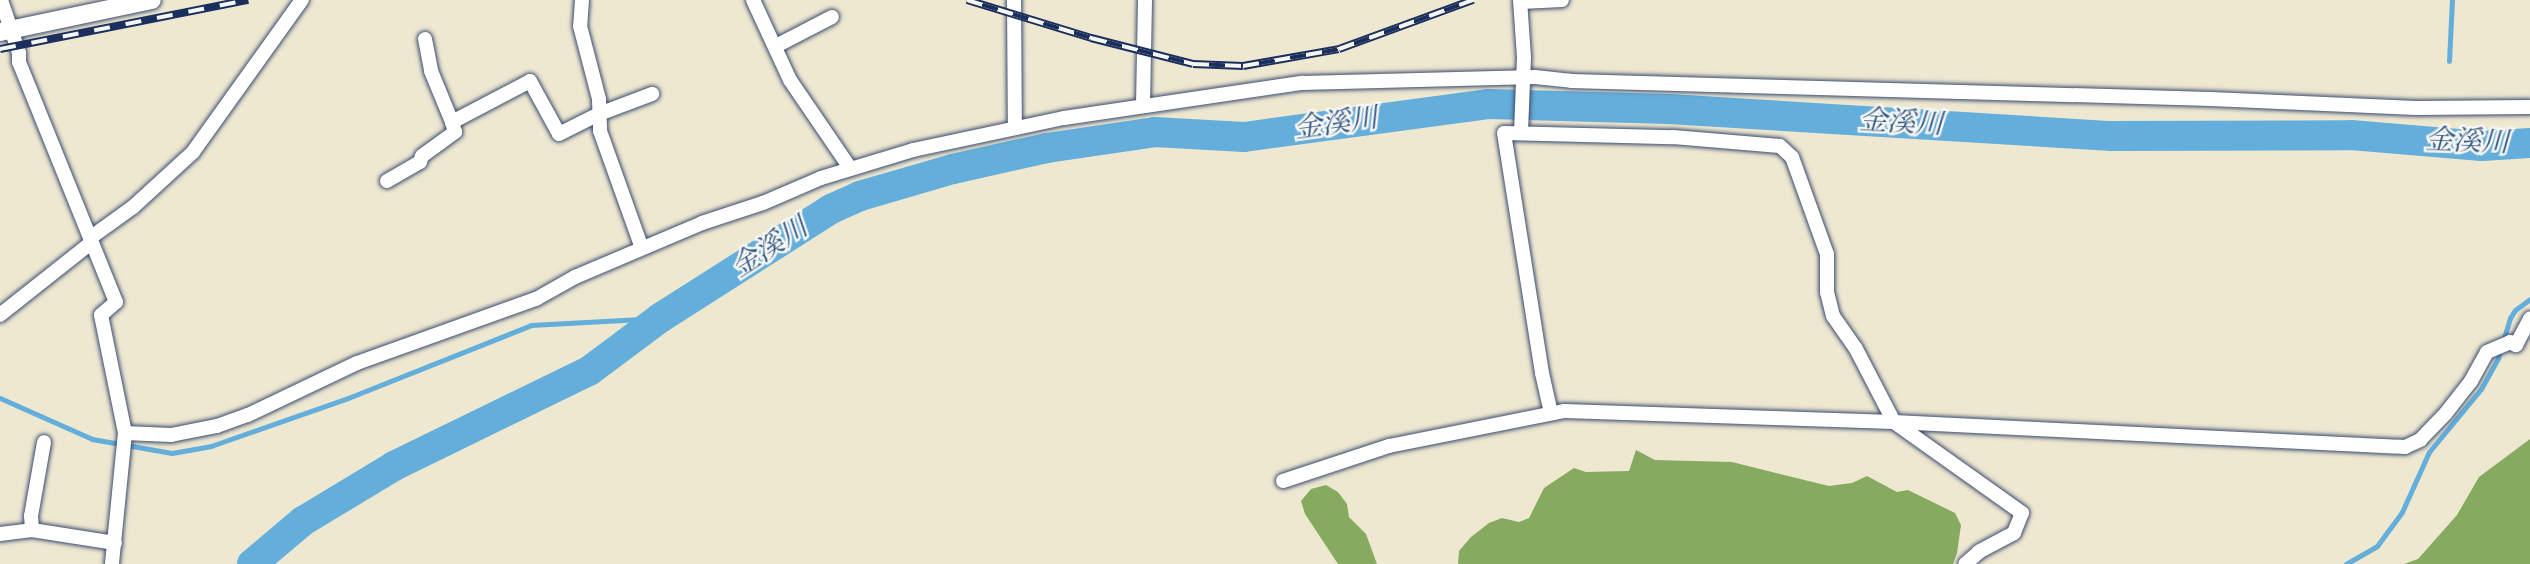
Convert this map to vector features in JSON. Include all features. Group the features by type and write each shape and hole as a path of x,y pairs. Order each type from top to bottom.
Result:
{"street":[{"path":"1,0 6,30 116,302 102,315 125,436 112,564"},
{"path":"6,30 152,0"},
{"path":"0,315 133,207 193,152 302,0"},
{"path":"582,0 580,26 599,99 606,154 642,248"},
{"path":"753,0 790,80 847,172"},
{"path":"1014,0 1014,128"},
{"path":"1143,105 1144,0"},
{"path":"1522,128 1524,80 1520,1 1562,0"},
{"path":"776,46 832,17"},
{"path":"387,181 421,162 422,156 455,132 431,71 425,39"},
{"path":"125,436 171,435 217,426 248,415 357,363 524,303 642,248 913,149 1143,105 1302,83 1524,80 2211,99 2416,108 2530,107"},
{"path":"452,122 530,81 559,134 599,114 652,94"},
{"path":"1551,413 1542,373 1504,133 1522,128 1672,137 1785,148 1804,186 1827,254 1827,292 1833,316 1856,349 1894,422 2022,513 2014,533 1979,552 1965,564"},
{"path":"1283,481 1389,446 1551,413 1894,422 2404,447 2420,440 2446,413 2493,348 2510,342 2516,345 2530,318"},
{"path":"32,530 44,442"},
{"path":"0,534 32,530 115,543"}],"green space":[{"path":"2530,439 2530,564 2404,564 2418,559 2457,515 2479,477"},
{"path":"1636,450 1655,460 1732,462 1829,486 1852,483 1867,476 1897,492 1908,490 1955,513 1961,525 1957,553 1953,564 1458,564 1459,551 1471,537 1489,523 1502,518 1519,522 1529,518 1544,488 1574,468 1586,472 1629,471"},
{"path":"1326,485 1338,492 1347,504 1349,517 1366,534 1377,564 1338,564 1305,514 1301,501 1311,489"}],"waterway":[{"path":"2449,61 2452,0"},
{"name":"金溪川","path":"252,564 303,521 394,466 589,371 660,318 831,209 860,196 953,169 1047,148 1155,132 1244,137 1488,104 1669,109 2112,136 2351,135 2482,146 2530,143"},
{"path":"2346,564 2377,546 2402,512 2429,452 2481,389 2498,358 2510,318 2515,310 2530,299"},
{"path":"0,398 92,439 172,453 211,446 348,398 531,325 660,318"}],"railway":[{"path":"0,49 248,0"},
{"path":"967,0 1091,38 1193,64 1243,66 1339,49 1473,0"}]}
